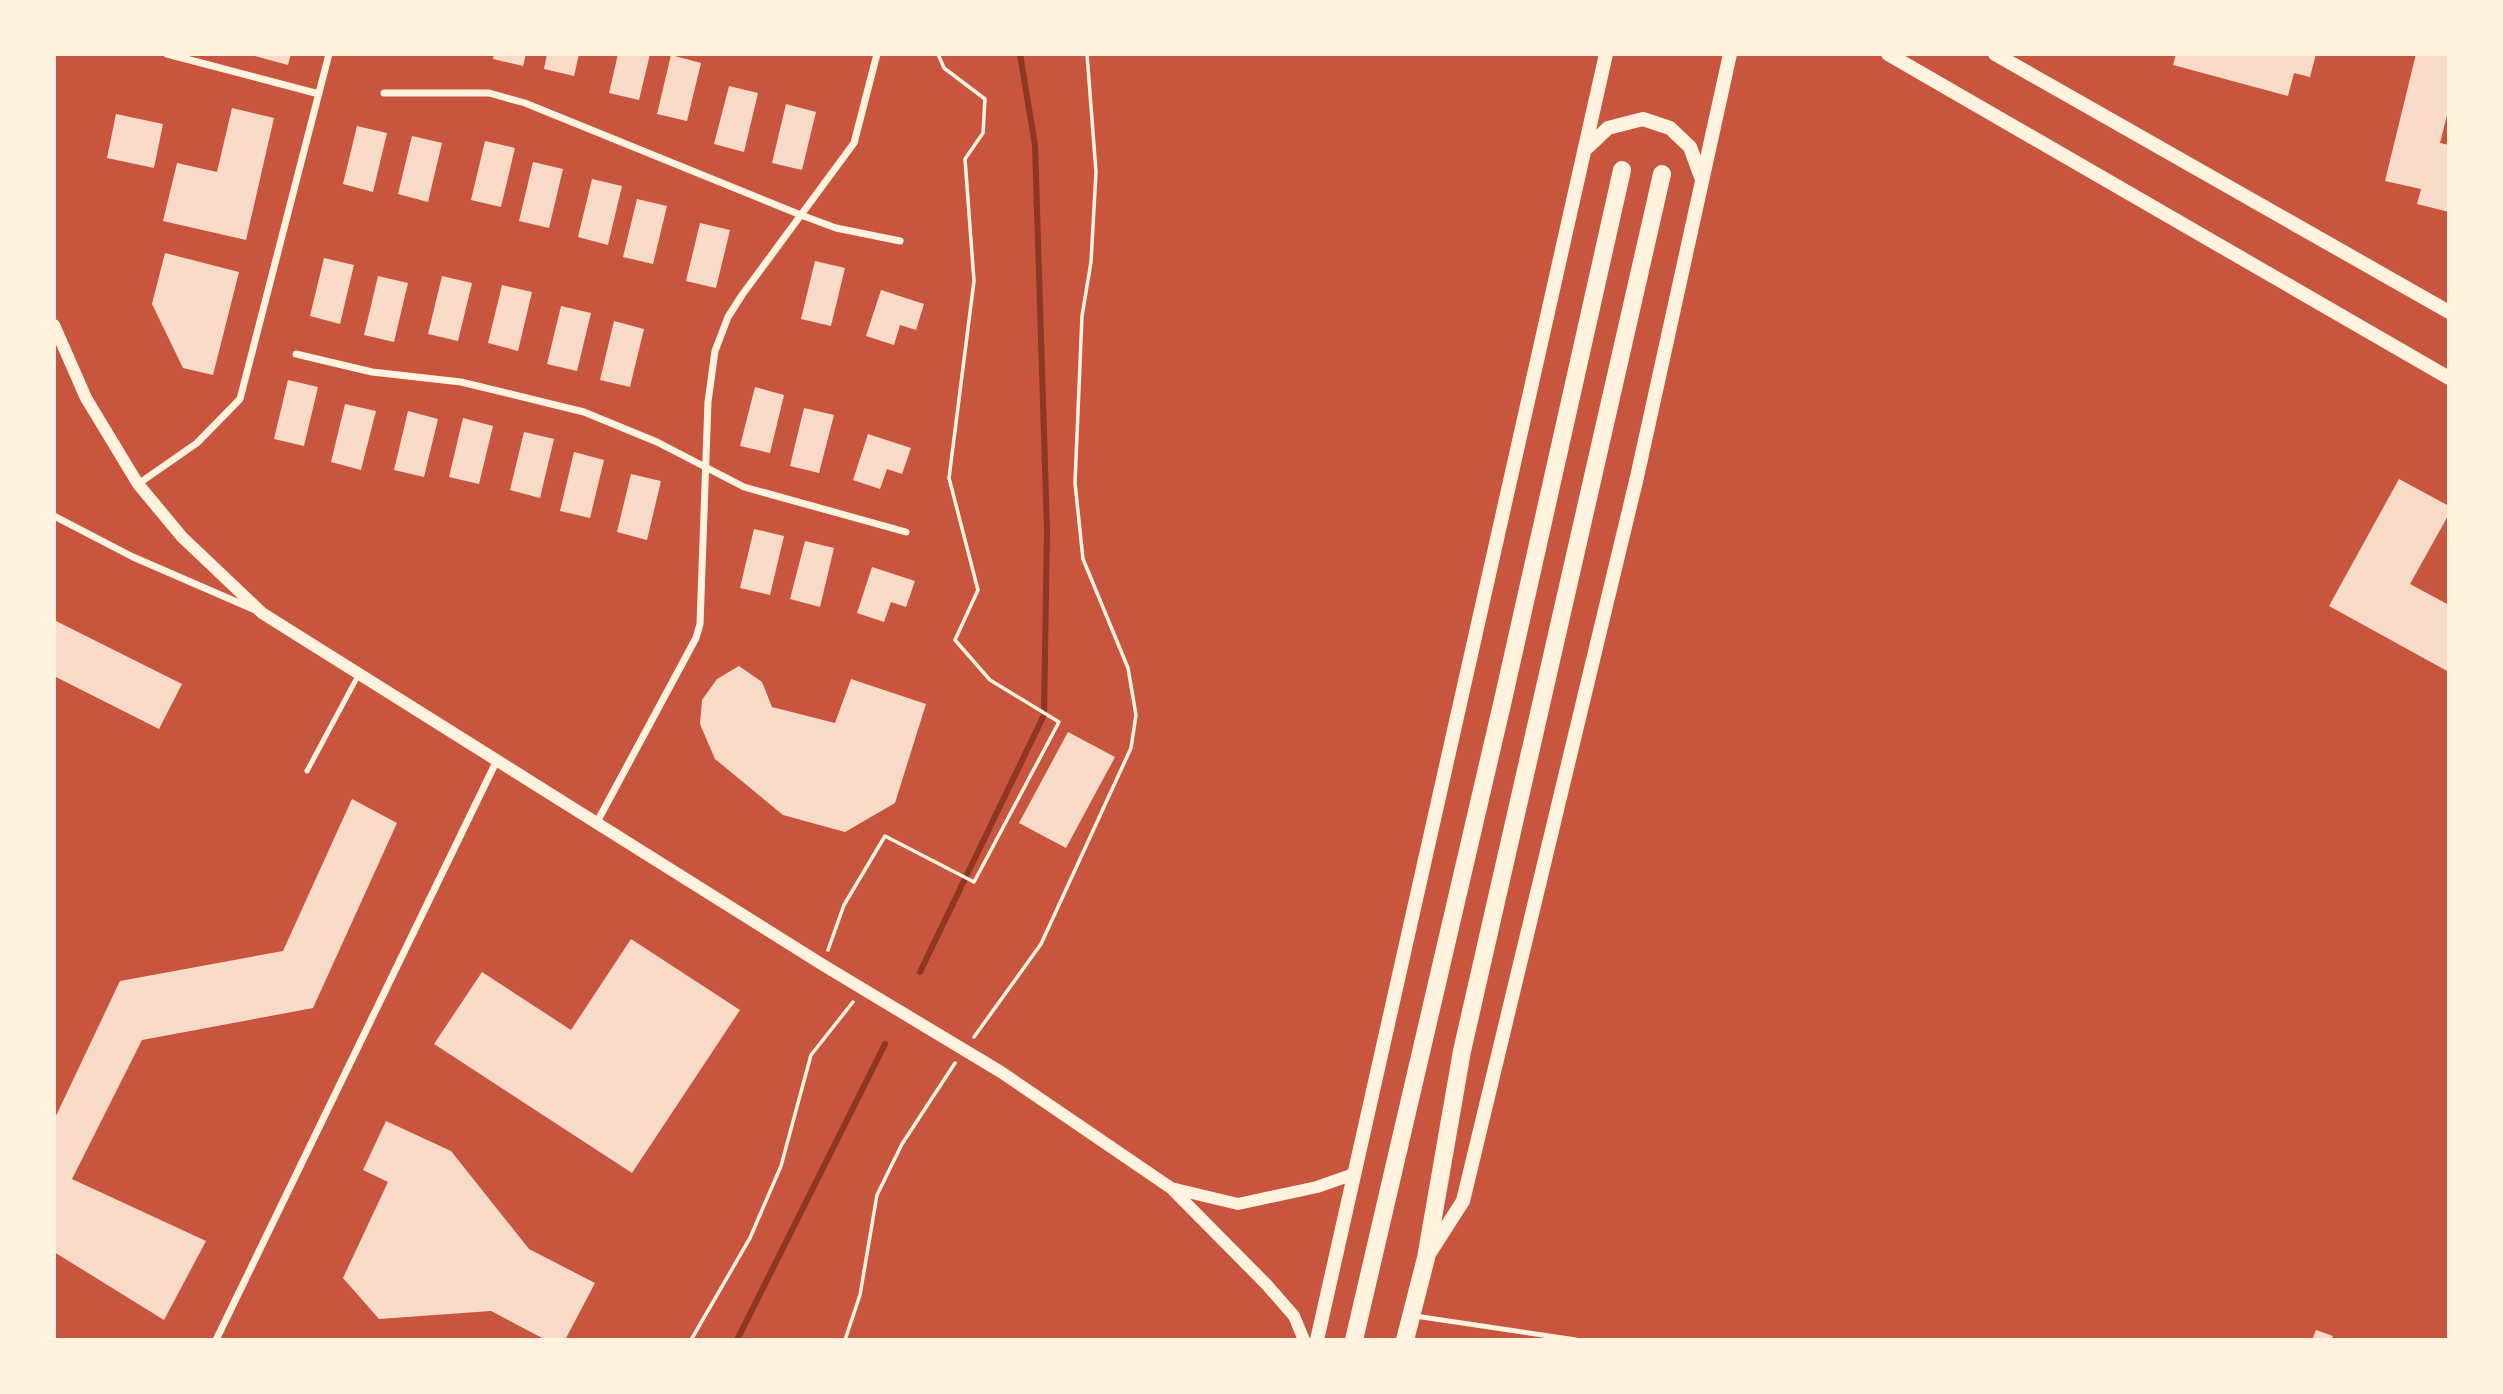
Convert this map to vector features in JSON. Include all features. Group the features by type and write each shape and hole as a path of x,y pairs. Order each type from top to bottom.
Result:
{"highway":[{"path":"1354,1340 1503,700 1622,170"},
{"path":"1405,1340 1426,1258 1462,1051 1662,174"}],"main road":[{"path":"1317,1340 1588,147 1606,54"},
{"path":"1426,1258 1464,1201 1637,477 1730,54"},
{"path":"1888,54 2449,378"},
{"path":"1995,54 2449,312"},
{"path":"1588,147 1608,128 1643,119 1670,128 1690,147 1701,178"}],"street":[{"path":"167,54 319,94"},
{"path":"138,484 197,443 240,399 329,54"},
{"path":"597,822 696,638 701,601 708,402 715,351 728,317 742,295 854,143 877,54"},
{"path":"384,93 489,93 525,103 836,228 900,241"},
{"path":"54,325 86,398 138,484 182,537 262,613"},
{"path":"296,354 372,372 461,382 584,412 657,442 744,487 906,532"},
{"path":"54,516 133,557 262,613 823,965 1001,1072 1171,1188 1267,1284 1294,1316 1304,1340"},
{"path":"216,1340 498,759"},
{"path":"1171,1188 1238,1203 1317,1188 1354,1174"}],"lane":[{"path":"307,771 359,674"},
{"path":"1412,1315 1576,1340"}],"path":[{"path":"823,965 844,905 885,836 974,882 1059,722 990,680 955,640 978,590 949,478 974,281 965,159 983,133 985,99 944,68 939,54"},
{"path":"985,1023 1041,944 1131,748 1136,715 1128,668 1083,559 1075,483 1082,317 1091,262 1097,172 1087,54"},
{"path":"691,1340 750,1238 781,1166 811,1055 863,989"},
{"path":"845,1340 860,1295 877,1195 902,1144 942,1080"}],"building":[{"path":"248,54 291,54 288,65"},
{"path":"494,54 526,54 523,66 493,59"},
{"path":"547,54 579,54 574,76 544,69"},
{"path":"618,54 650,54 639,100 609,93"},
{"path":"2176,54 2316,54 2310,77 2294,73 2288,96 2173,65"},
{"path":"2416,54 2449,54 2449,107 2440,143 2449,145 2449,212 2417,204 2421,189 2385,181"},
{"path":"671,55 701,63 687,121 657,114"},
{"path":"729,86 758,93 744,152 714,144"},
{"path":"786,104 816,112 802,170 772,163"},
{"path":"232,108 274,118 246,240 163,221 177,163 217,172"},
{"path":"116,114 163,124 154,168 107,158"},
{"path":"357,126 387,133 373,192 343,184"},
{"path":"412,136 442,143 428,202 398,194"},
{"path":"485,141 515,148 501,207 471,200"},
{"path":"533,162 563,169 549,228 519,221"},
{"path":"592,179 622,186 608,245 578,237"},
{"path":"637,199 667,206 653,264 623,257"},
{"path":"700,223 730,230 716,288 686,281"},
{"path":"165,253 239,272 213,375 183,368 152,304"},
{"path":"324,258 354,265 340,324 310,316"},
{"path":"815,261 845,268 831,326 801,319"},
{"path":"378,276 408,283 394,342 364,335"},
{"path":"442,276 472,283 458,341 428,334"},
{"path":"502,285 532,292 518,351 488,343"},
{"path":"881,290 924,304 916,330 900,325 894,345 866,336"},
{"path":"561,306 591,313 577,371 547,364"},
{"path":"614,321 644,329 630,387 600,380"},
{"path":"288,380 318,387 304,446 274,439"},
{"path":"755,387 784,395 770,453 740,446"},
{"path":"345,404 376,411 361,470 331,462"},
{"path":"804,408 834,415 819,473 790,466"},
{"path":"408,411 438,419 424,477 394,470"},
{"path":"463,418 493,426 479,484 449,477"},
{"path":"524,432 554,439 540,498 510,490"},
{"path":"868,434 911,448 902,474 887,469 880,489 853,480"},
{"path":"574,452 604,460 590,518 560,511"},
{"path":"631,474 661,481 647,540 617,532"},
{"path":"2399,479 2449,506 2449,514 2410,584 2449,605 2449,672 2329,606"},
{"path":"754,529 784,536 770,595 740,588"},
{"path":"805,541 834,548 820,607 790,599"},
{"path":"872,567 915,581 906,607 891,602 884,622 857,613"},
{"path":"54,620 182,684 159,729 54,676"},
{"path":"739,666 762,682 772,707 835,723 851,679 926,704 895,803 845,832 783,815 715,759 700,724 702,700 717,679"},
{"path":"1068,732 1115,757 1066,848 1019,823"},
{"path":"352,799 397,823 313,1008 142,1040 72,1179 206,1241 164,1320 54,1252 54,1120 120,981 283,951"},
{"path":"631,939 740,1010 632,1173 434,1044 482,972 571,1030"},
{"path":"386,1121 451,1151 529,1249 595,1283 565,1340 546,1340 491,1311 379,1319 343,1278 388,1182 363,1170"},
{"path":"2316,1330 2333,1336 2331,1340 2312,1340"}],"waterway":[{"path":"920,972 1044,715 1047,530 1035,145 1020,54"},
{"path":"737,1340 885,1044"}]}
